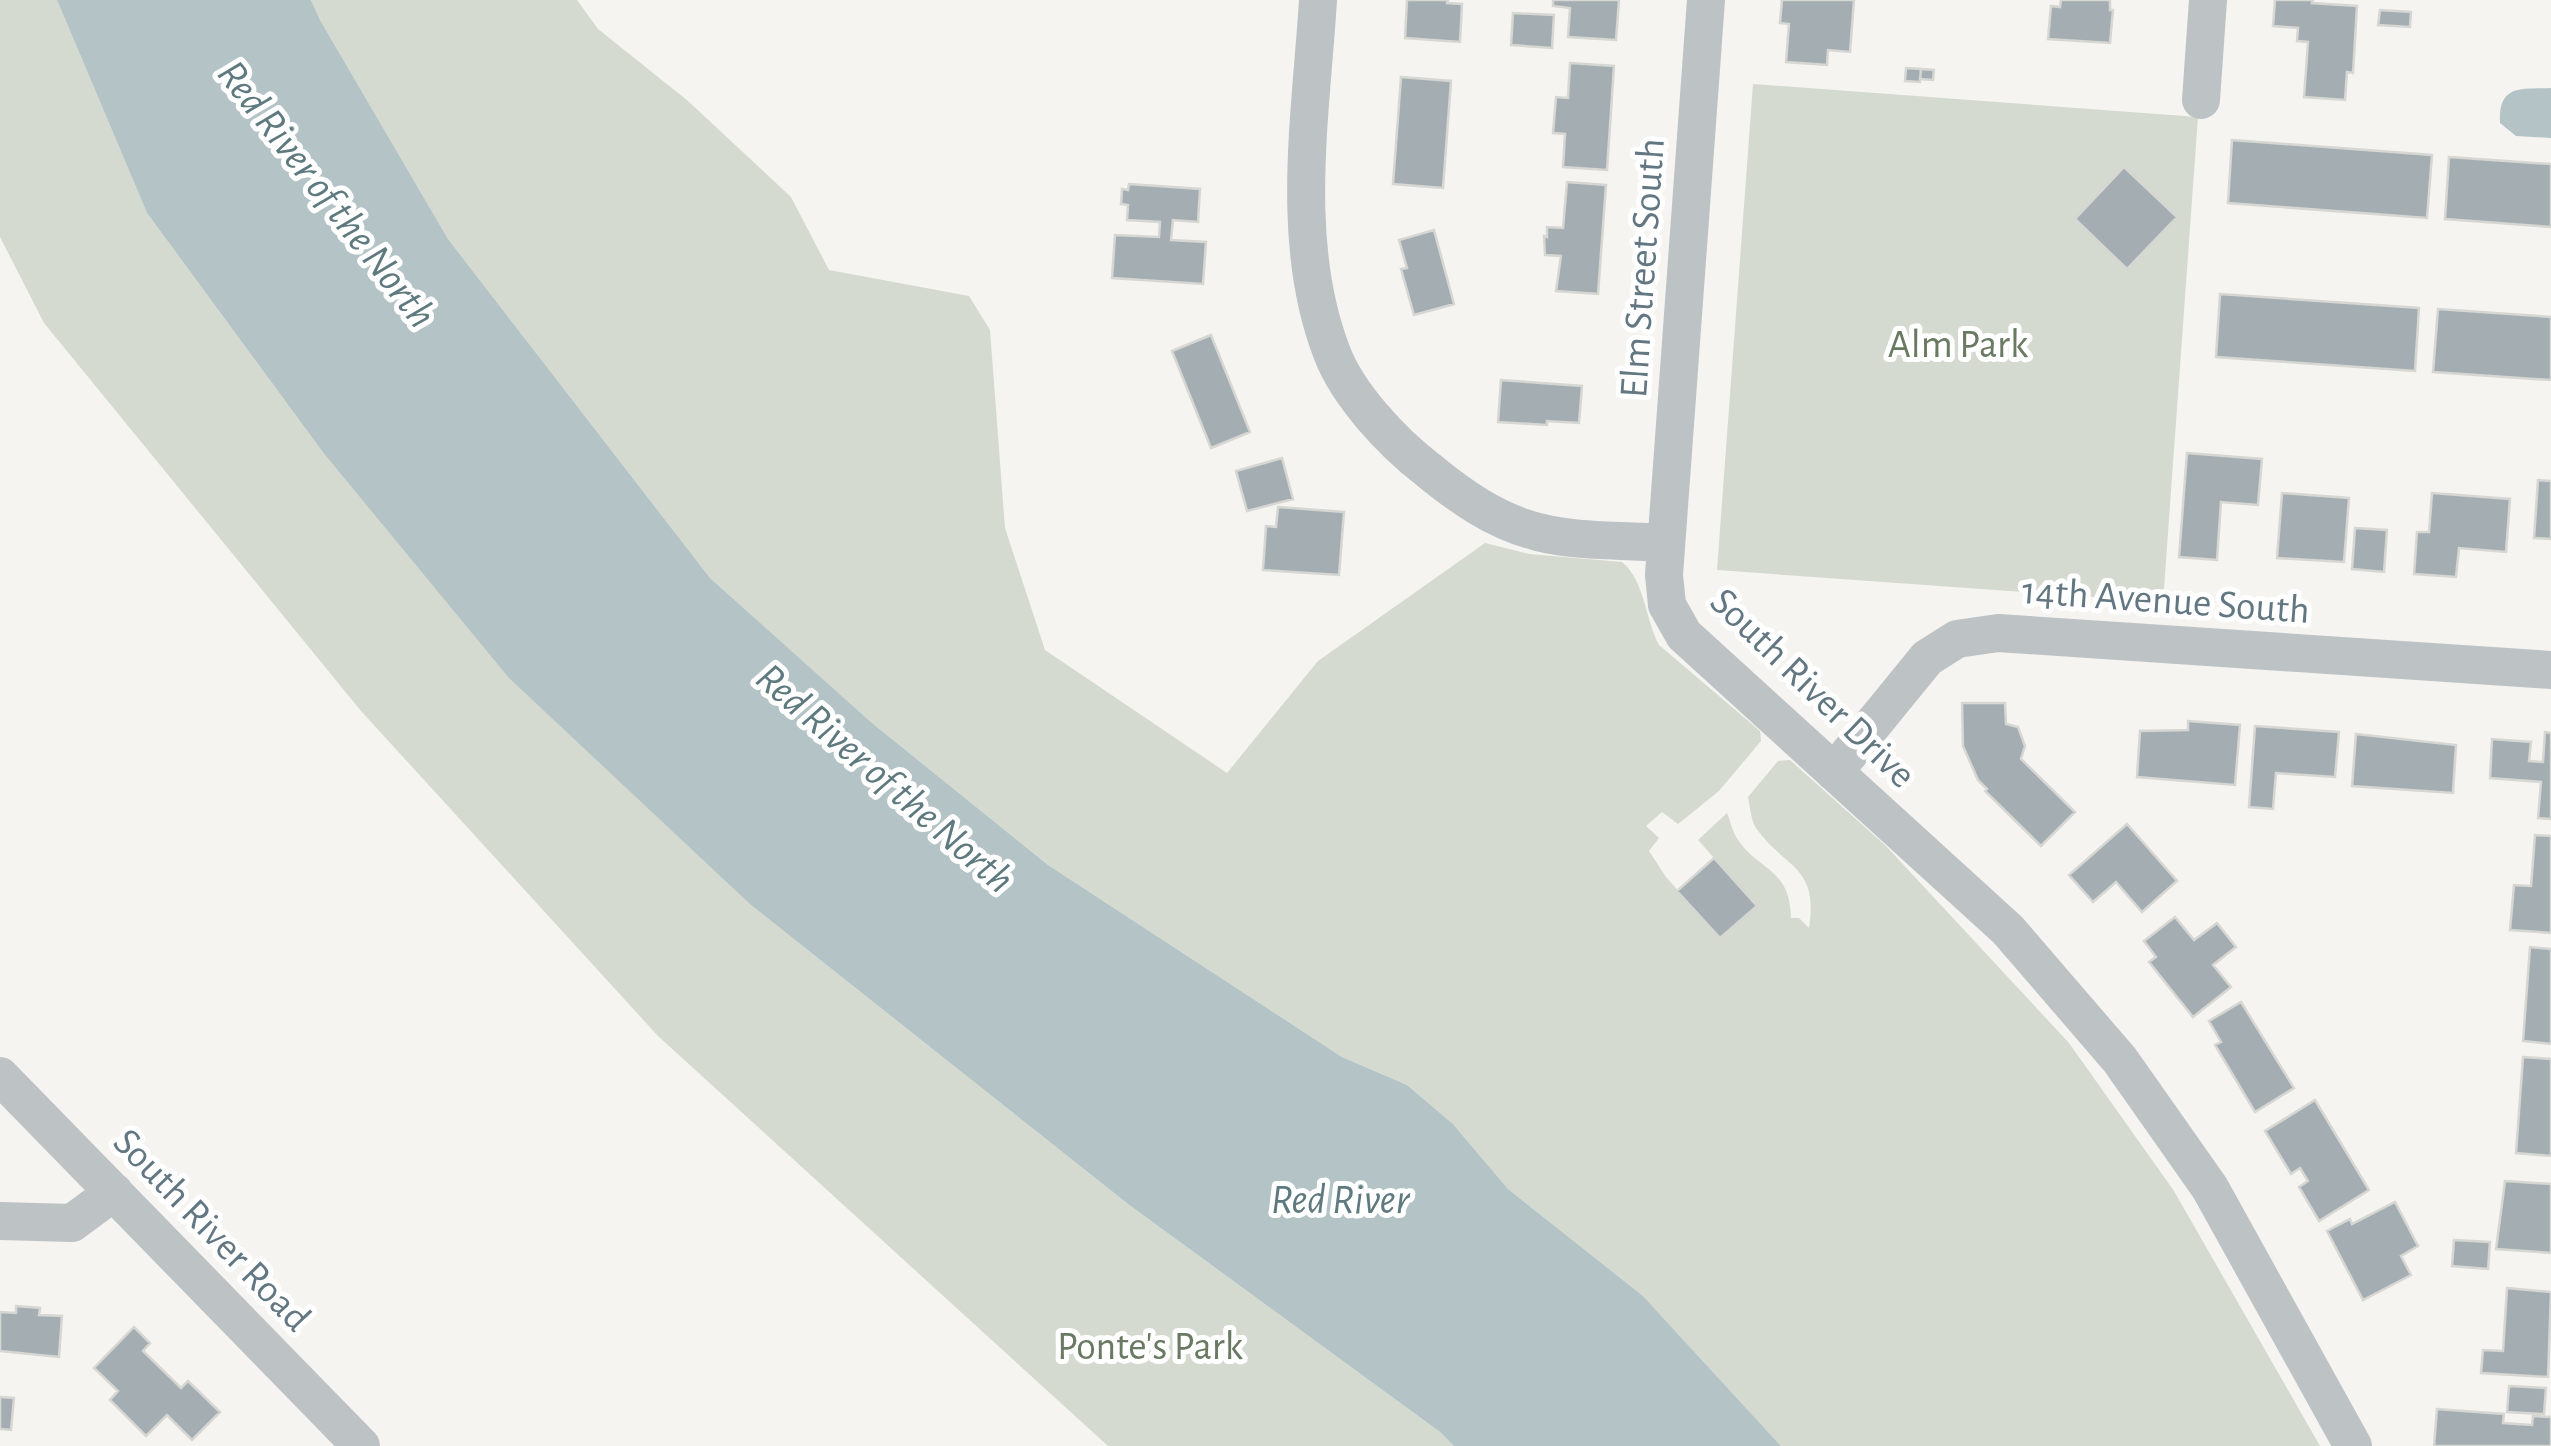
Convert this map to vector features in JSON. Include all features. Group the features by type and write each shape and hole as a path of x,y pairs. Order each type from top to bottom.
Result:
{"street":[{"path":"1318,0 1306,200 1311,273 1332,355 1362,404 1404,451 1493,517 1540,533 1666,543"},
{"name":"Elm Street South","path":"1666,543 1706,0"},
{"path":"2201,100 2208,0"},
{"name":"South River Drive","path":"1666,543 1667,605 1684,635 2008,930 2120,1060 2210,1188 2353,1446"},
{"name":"14th Avenue South","path":"1834,772 1926,658 1958,640 1998,633 2551,670"},
{"name":"South River Road","path":"0,1076 361,1446"},
{"path":"0,1221 72,1223 114,1192"}],"green space":[{"name":"Ponte's Park","path":"0,0 57,0 147,213 322,451 751,905 1128,1204 1454,1446 1108,1446 658,1036 361,711 44,323 0,237"},
{"path":"311,0 577,0 598,29 688,101 791,197 829,270 969,296 990,330 1005,528 1045,650 1227,773 1318,661 1485,543 1529,554 1622,562 1636,579 1659,645 1760,731 1761,741 1719,791 1678,824 1662,812 1646,826 1659,838 1649,851 1666,877 1720,938 1757,906 1698,840 1727,813 1743,847 1785,888 1791,918 1799,918 1809,928 1811,907 1804,879 1756,828 1748,797 1778,761 1790,760 1886,846 2069,1043 2174,1191 2320,1446 1781,1446 1643,1296 1508,1189 1453,1124 1407,1085 1342,1057 1048,865 872,723 710,578 448,239"},
{"name":"Alm Park","path":"1753,84 2198,117 2163,602 1717,570"}],"water":[{"name":"Red River","path":"57,0 311,0 448,239 710,578 872,723 1048,865 1342,1057 1407,1085 1453,1124 1508,1189 1643,1296 1781,1446 1454,1446 1128,1204 751,905 509,678 322,451 147,213"},
{"path":"2551,88 2551,138 2516,136 2500,123 2500,110 2507,95 2521,89"}],"building":[{"path":"1407,0 1462,4 1460,42 1405,38"},
{"path":"1553,0 1619,0 1616,40 1568,37 1570,8 1553,6"},
{"path":"1782,0 1854,0 1850,52 1828,50 1827,65 1786,62 1789,24 1780,23"},
{"path":"2061,0 2110,0 2110,43 2048,39 2051,6 2060,7"},
{"path":"2275,0 2357,6 2353,73 2347,72 2345,100 2304,97 2308,42 2297,41 2298,28 2273,26"},
{"path":"2380,10 2411,12 2410,27 2378,25"},
{"path":"1513,13 1554,15 1552,48 1511,45"},
{"path":"1570,63 1614,66 1607,170 1563,167 1565,134 1553,133 1556,97 1568,98"},
{"path":"1906,68 1921,69 1920,82 1905,81"},
{"path":"1921,69 1934,70 1933,80 1920,79"},
{"path":"1401,77 1451,81 1443,188 1393,184"},
{"path":"2232,140 2432,155 2427,218 2228,203"},
{"path":"2449,157 2551,164 2551,227 2445,219"},
{"path":"2124,167 2177,217 2127,269 2075,219"},
{"path":"1567,182 1606,185 1598,294 1556,291 1561,256 1545,255 1547,227 1563,228"},
{"path":"1129,184 1200,189 1198,222 1173,220 1171,240 1206,242 1203,284 1112,278 1115,235 1159,237 1160,222 1127,220 1128,205 1121,204 1122,189 1128,190"},
{"path":"1434,230 1454,304 1414,315 1401,269 1407,268 1399,240"},
{"path":"2220,294 2419,308 2415,371 2216,357"},
{"path":"2438,309 2551,317 2551,380 2433,372"},
{"path":"1211,335 1250,432 1211,448 1172,351"},
{"path":"1501,380 1582,386 1579,423 1498,422"},
{"path":"2187,453 2262,459 2258,505 2221,502 2217,560 2179,557"},
{"path":"1282,458 1293,499 1247,511 1236,471"},
{"path":"2538,480 2551,481 2551,539 2534,538"},
{"path":"2282,493 2349,498 2344,562 2277,558"},
{"path":"2432,493 2510,499 2506,552 2459,548 2456,577 2414,574 2417,532 2429,532"},
{"path":"1278,507 1344,512 1339,575 1263,570 1266,526 1276,527"},
{"path":"2355,528 2387,530 2384,572 2352,569"},
{"path":"1962,703 2005,703 2006,724 2018,727 2025,746 2021,759 2075,812 2041,846 1978,780 1963,746"},
{"path":"2188,721 2240,725 2235,785 2137,777 2140,731 2188,730"},
{"path":"2255,726 2339,732 2335,777 2276,773 2273,809 2249,807"},
{"path":"2545,732 2551,733 2551,819 2538,818 2541,782 2490,778 2492,739 2531,742 2529,761 2543,762"},
{"path":"2356,734 2456,745 2453,793 2352,786"},
{"path":"2127,824 2177,881 2142,912 2116,882 2093,902 2069,875"},
{"path":"2535,835 2551,836 2551,933 2510,930 2514,885 2531,886"},
{"path":"1714,858 1757,906 1720,938 1677,891"},
{"path":"2175,917 2194,940 2217,923 2236,947 2213,965 2231,987 2193,1017 2149,962 2156,957 2144,941"},
{"path":"2530,947 2551,949 2551,1044 2523,1041"},
{"path":"2241,1002 2294,1088 2255,1112 2215,1045 2221,1042 2209,1021"},
{"path":"2523,1057 2551,1059 2551,1156 2516,1153"},
{"path":"2315,1100 2369,1190 2319,1221 2299,1187 2308,1181 2300,1168 2291,1174 2265,1131"},
{"path":"2505,1181 2551,1184 2551,1253 2496,1249"},
{"path":"2395,1202 2418,1246 2401,1256 2411,1275 2363,1300 2327,1231 2350,1219 2352,1224"},
{"path":"2454,1240 2490,1242 2488,1269 2452,1266"},
{"path":"2507,1288 2551,1292 2548,1377 2481,1373 2483,1350 2503,1351"},
{"path":"16,1306 40,1308 39,1315 62,1316 59,1357 0,1351 0,1312 16,1313"},
{"path":"134,1327 150,1343 143,1351 181,1388 188,1381 220,1412 192,1440 167,1415 146,1436 110,1400 118,1391 94,1368"},
{"path":"2509,1386 2546,1388 2544,1414 2507,1412"},
{"path":"0,1397 14,1398 11,1430 0,1429"},
{"path":"2437,1409 2504,1414 2503,1423 2532,1425 2533,1416 2551,1417 2551,1446 2434,1446"}],"water label":[{"name":"Red River of the North","path":"328,193"},
{"name":"Red River of the North","path":"886,777"}]}
